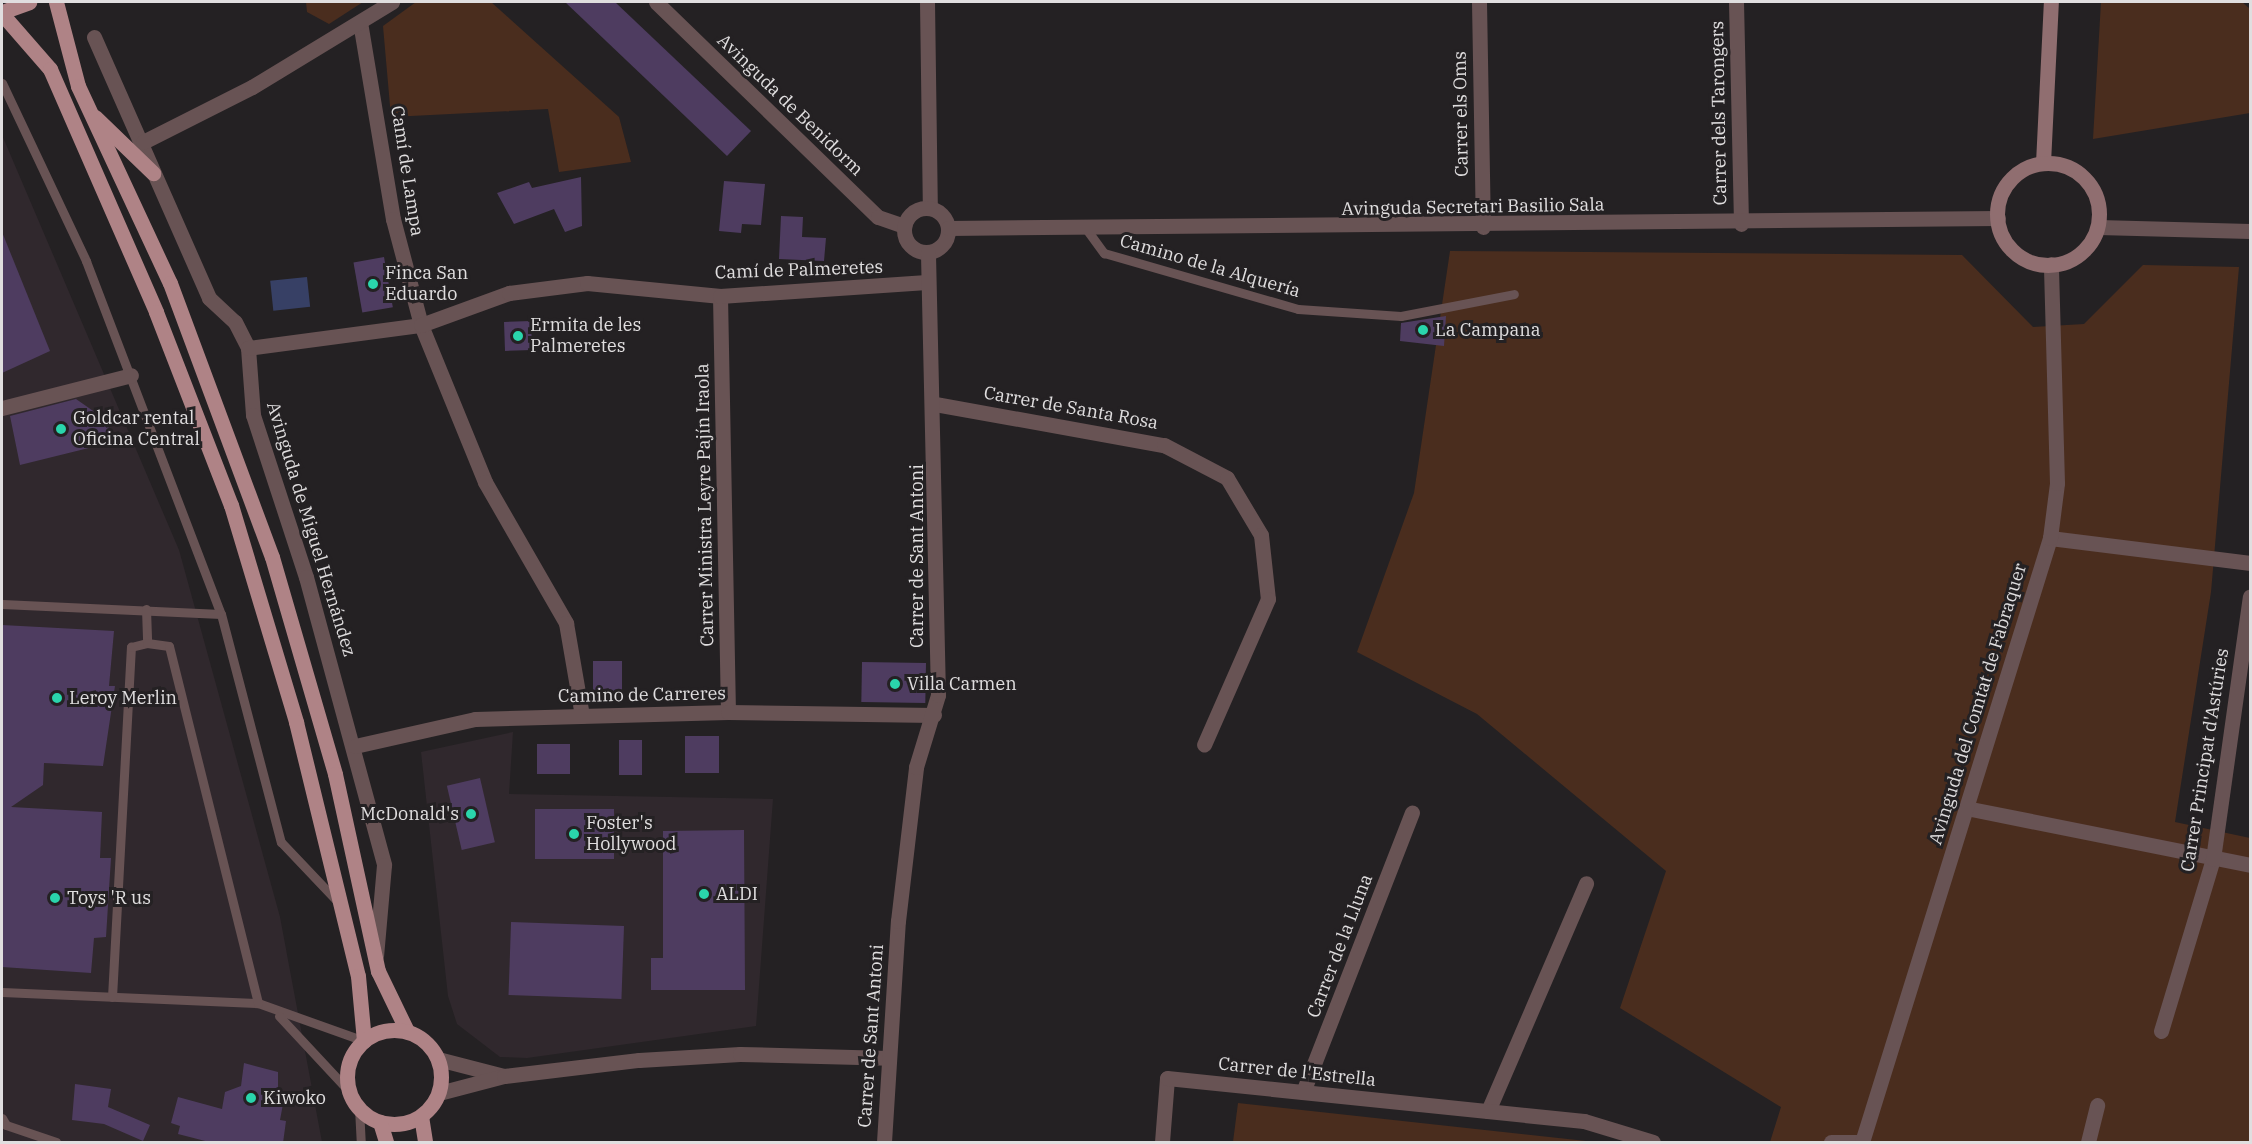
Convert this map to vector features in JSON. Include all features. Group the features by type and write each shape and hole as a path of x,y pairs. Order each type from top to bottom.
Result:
{"main road":[{"path":"29,2 2,13 50,69 231,505 296,722 358,976 364,1041 347,1075 349,1091 359,1108 380,1122 406,1123 421,1116 439,1093 438,1059 421,1038 406,1032 383,1031 364,1041"},
{"path":"56,2 91,114 174,292 272,557 335,774 387,995 406,1032"},
{"path":"91,114 153,173"},
{"path":"421,1116 425,1143"},
{"path":"380,1122 386,1143"}],"street":[{"path":"143,142 252,87 392,2"},
{"name":"Avinguda de Benidorm","path":"656,2 878,217 904,226"},
{"path":"927,2 930,208"},
{"name":"Carrer els Oms","path":"1479,2 1482,227"},
{"name":"Carrer dels Tarongers","path":"1736,2 1741,224"},
{"path":"2043,163 2051,2"},
{"name":"Camí de Lampa","path":"360,22 393,219 421,325 485,482 566,623 582,716"},
{"name":"Avinguda de Miguel Hernández","path":"94,37 143,142 153,173 208,298 235,322 248,348 253,415 355,746 384,865 376,956"},
{"path":"2043,163 2076,171 2091,185 2099,209 2098,227 2080,253 2051,264 2017,254 1998,218 2011,179 2043,163"},
{"path":"930,208 942,216 948,228 945,242 928,252 909,245 904,226 913,212 930,208"},
{"name":"Avinguda Secretari Basilio Sala","path":"948,228 1087,230 1482,227 1998,218"},
{"path":"2098,227 2250,231"},
{"name":"Carrer de Sant Antoni","path":"884,1143 888,1058 916,767 933,716 935,404 927,282 928,252"},
{"name":"Avinguda del Comtat de Fabraquer","path":"1861,1143 2050,538 2057,483 2051,264"},
{"name":"Camí de Palmeretes","path":"248,348 421,325 509,293 587,283 720,296 927,282"},
{"name":"Carrer Ministra Leyre Pajín Iraola","path":"720,296 728,712"},
{"path":"2,408 131,375"},
{"name":"Carrer de Santa Rosa","path":"935,404 1164,445 1227,478 1261,535 1268,599 1204,745"},
{"path":"2050,538 2250,563"},
{"name":"Carrer Principat d'Astúries","path":"2161,1031 2212,859 2250,597"},
{"name":"Camino de Carreres","path":"355,746 475,719 728,712 933,716"},
{"path":"1966,808 2250,865"},
{"name":"Carrer de la Lluna","path":"1304,1092 1412,813"},
{"path":"1488,1111 1586,883"},
{"path":"439,1093 504,1076 740,1054 888,1058"},
{"path":"438,1059 504,1076"},
{"name":"Carrer de l'Estrella","path":"1162,1143 1167,1078 1584,1121 1653,1143"},
{"path":"2088,1143 2097,1105"},
{"path":"1832,1143 1861,1143"}],"lane":[{"path":"2,83 86,261 221,614 281,842 340,904"},
{"name":"Camino de la Alquería","path":"1087,230 1104,253 1298,309 1401,316 1514,294"},
{"path":"2,604 221,614"},
{"path":"146,609 147,643"},
{"path":"112,998 131,647 147,643 169,646 258,1003"},
{"path":"2,992 258,1003 277,1014 364,1041"},
{"path":"277,1014 349,1091"},
{"path":"359,1108 361,1143"},
{"path":"2,1118 6,1125 56,1143"}],"shaded area":[{"path":"306,2 363,2 329,24 307,12"},
{"path":"416,2 491,2 619,117 631,162 559,172 548,109 391,117 383,26"},
{"path":"2101,2 2242,2 2250,9 2250,113 2093,139"},
{"path":"2,135 179,550 280,917 322,1142 2,1142"},
{"path":"1450,251 1962,255 2033,327 2084,324 2143,265 2239,267 2211,592 2175,822 2250,838 2250,1142 1770,1142 1781,1107 1620,1008 1666,871 1477,714 1357,652 1414,493"},
{"path":"513,732 509,794 773,799 756,1026 527,1058 500,1057 457,1024 448,996 421,752"},
{"path":"1238,1103 1586,1141 1591,1142 1233,1142"}],"water":[{"path":"307,277 310,307 273,311 270,281"}],"building":[{"path":"565,2 615,2 751,131 727,156"},
{"path":"581,177 582,226 565,232 554,209 514,224 497,193 529,182 532,188"},
{"path":"724,181 765,184 761,225 742,224 741,233 719,231"},
{"path":"781,216 803,217 802,237 826,238 824,261 779,259"},
{"path":"2,232 50,351 2,373"},
{"name":"Finca San Eduardo","path":"384,257 393,307 362,313 353,262"},
{"name":"La Campana","path":"1446,316 1444,346 1400,341 1401,323"},
{"name":"Ermita de les Palmeretes","path":"531,321 532,350 505,351 504,322"},
{"name":"Goldcar rental Oficina Central","path":"76,399 99,415 108,413 109,443 20,465 10,416"},
{"path":"2,625 114,631 109,686 115,686 103,766 44,763 43,785 11,807 102,812 100,858 111,858 106,937 94,938 91,973 2,967"},
{"path":"593,661 622,661 622,693 593,693"},
{"name":"Villa Carmen","path":"862,662 926,663 925,703 861,702"},
{"path":"685,736 719,736 719,773 685,773"},
{"path":"619,740 642,740 642,775 619,775"},
{"path":"537,744 570,744 570,774 537,774"},
{"name":"McDonald's","path":"480,778 495,842 462,850 447,786"},
{"name":"Foster's Hollywood","path":"535,809 614,809 614,859 535,859"},
{"name":"ALDI","path":"744,830 745,990 651,990 651,958 663,958 663,831"},
{"path":"511,922 624,926 621,999 509,995"},
{"name":"Kiwoko","path":"244,1063 278,1072 278,1104 283,1104 280,1120 286,1121 283,1143 213,1143 178,1134 180,1126 171,1123 178,1097 222,1109 225,1092 241,1086"},
{"path":"75,1084 111,1089 108,1107 150,1125 143,1141 104,1124 72,1120"}],"place":[{"name":"Finca San Eduardo","path":"373,284"},
{"name":"La Campana","path":"1423,330"},
{"name":"Ermita de les Palmeretes","path":"518,336"},
{"name":"Goldcar rental Oficina Central","path":"61,429"},
{"name":"Villa Carmen","path":"895,684"},
{"name":"Leroy Merlin","path":"57,698"},
{"name":"McDonald's","path":"471,814"},
{"name":"Foster's Hollywood","path":"574,834"},
{"name":"ALDI","path":"704,894"},
{"name":"Toys 'R us","path":"55,898"},
{"name":"Kiwoko","path":"251,1098"}]}
